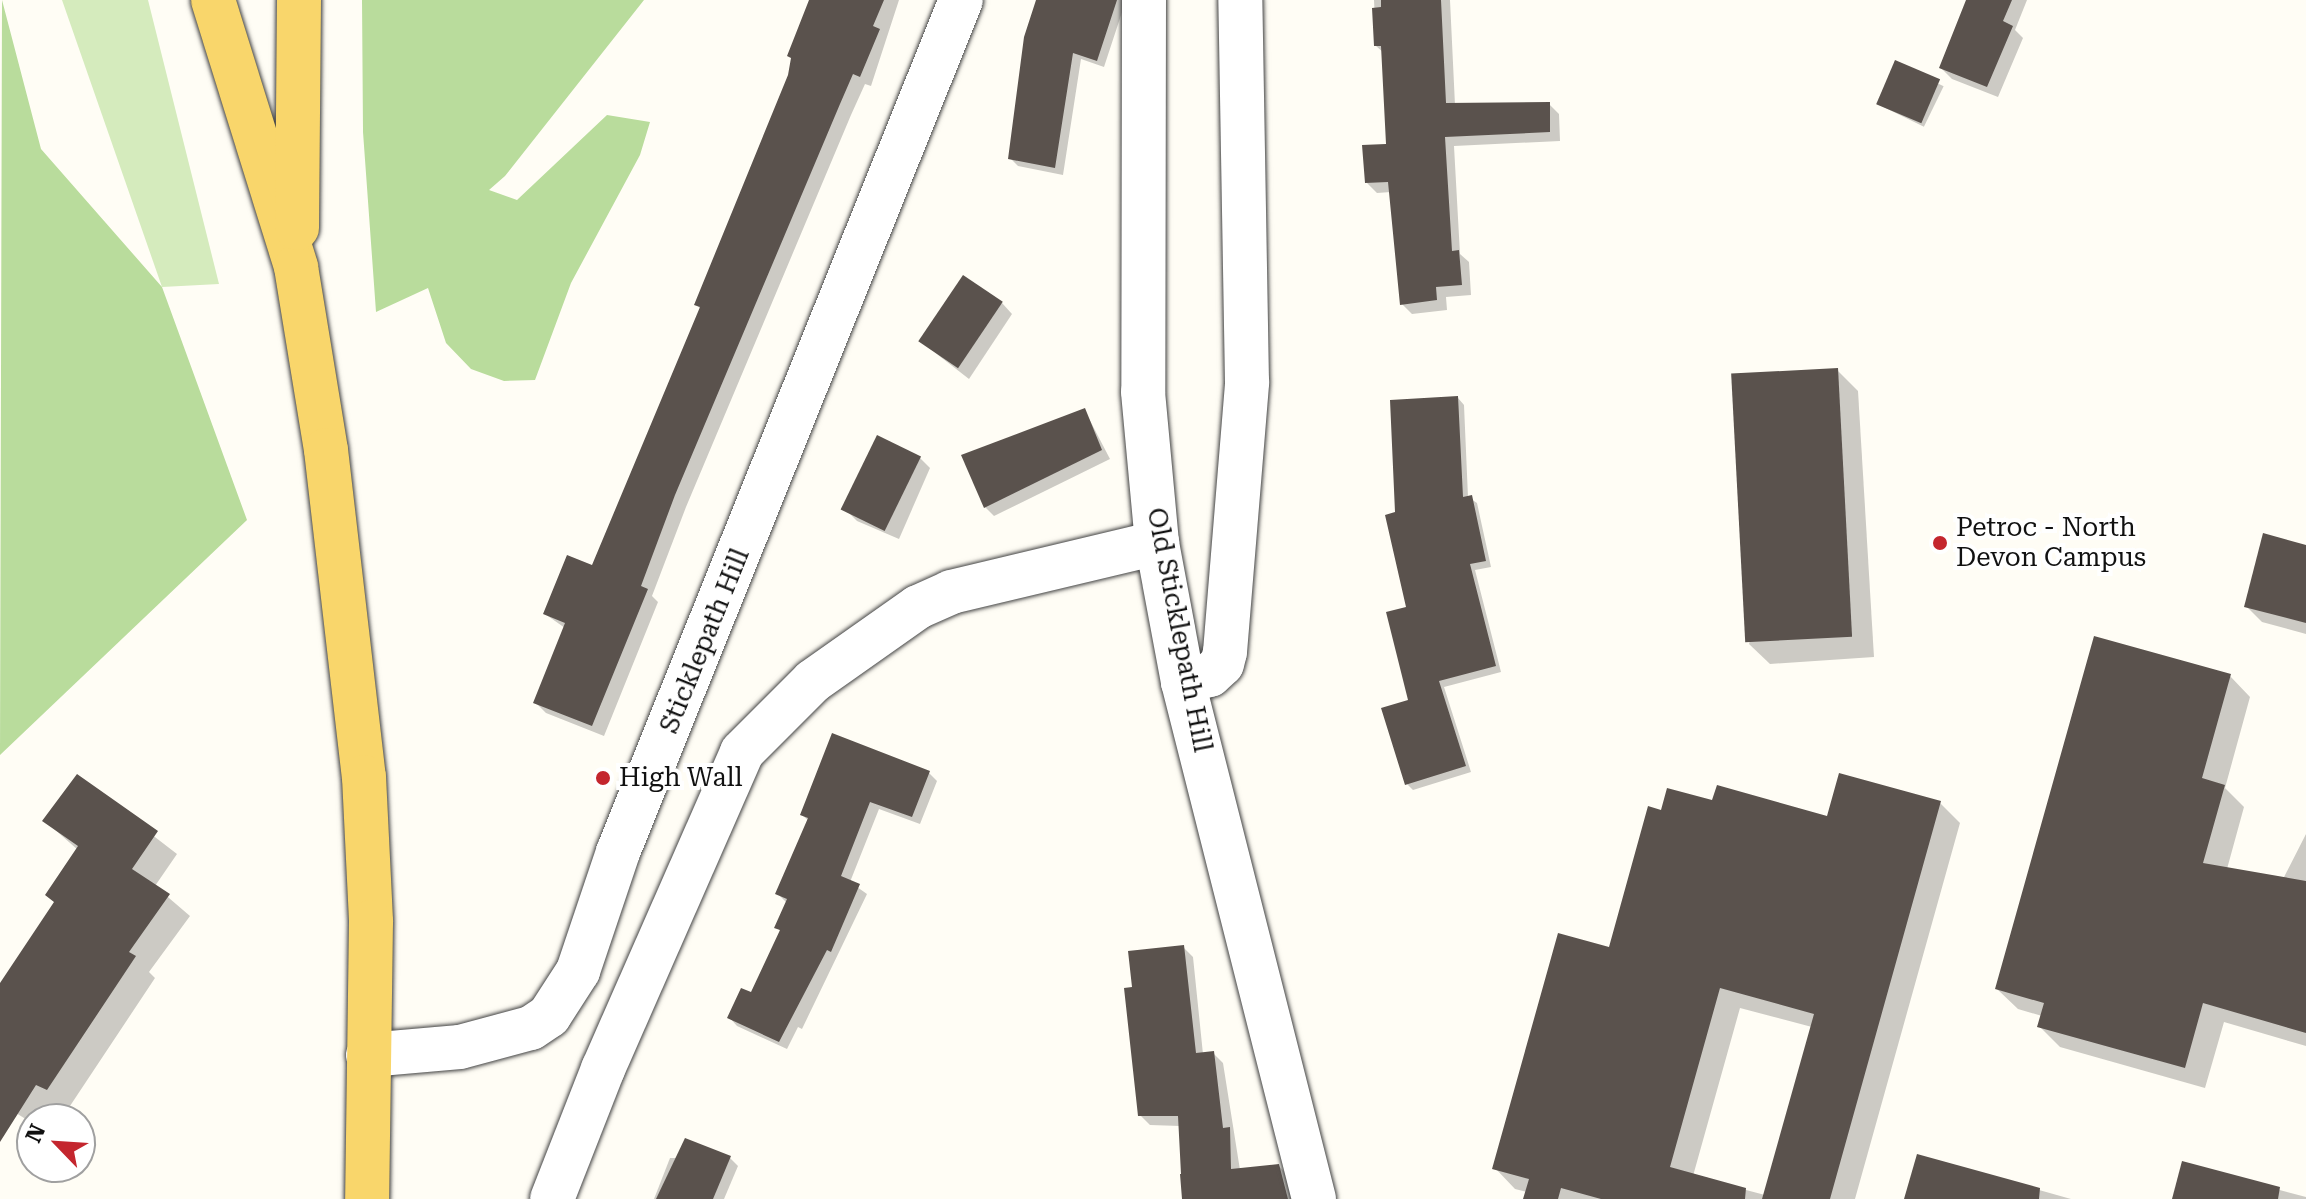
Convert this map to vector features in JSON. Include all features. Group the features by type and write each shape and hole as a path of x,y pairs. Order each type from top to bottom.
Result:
{"main road":[{"path":"213,0 296,267 326,450 364,777 371,922 367,1199"},
{"path":"296,267 299,0"}],"street":[{"name":"Sticklepath Hill","path":"368,1055 460,1047 531,1028 549,1016 578,971 618,852 961,0"},
{"name":"Old Sticklepath Hill","path":"1144,0 1143,392 1157,543 1183,682 1314,1199"},
{"path":"1183,682 1210,675 1222,664 1225,652 1247,382 1240,0"},
{"path":"552,1199 627,1011 742,752 813,681 918,607 951,592 1157,543"}],"green space":[{"path":"2,0 41,149 162,287 247,520 0,755"},
{"path":"62,0 148,0 219,284 162,287"},
{"path":"362,0 644,0 505,176 489,190 517,200 607,115 650,122 640,155 571,283 535,380 504,381 471,369 446,343 428,288 376,312 363,132"}],"building":[{"path":"809,0 884,0 873,26 880,29 860,77 853,74 675,495 641,586 648,589 592,726 533,703 565,623 543,614 567,555 592,565 700,307 694,305 788,75 791,58 787,56"},
{"path":"1036,0 1117,0 1097,61 1073,53 1055,168 1008,159 1024,37"},
{"path":"1381,0 1441,0 1446,103 1550,102 1550,132 1445,137 1452,251 1459,250 1462,285 1436,287 1437,300 1400,305 1388,182 1365,183 1362,145 1386,144 1381,46 1374,46 1372,8 1381,7"},
{"path":"1966,0 2012,0 2003,21 2013,26 1987,87 1939,68"},
{"path":"1895,60 1940,79 1921,123 1876,104"},
{"path":"963,275 1003,302 958,368 918,341"},
{"path":"1838,368 1852,637 1745,642 1731,374"},
{"path":"1458,396 1463,497 1472,495 1486,561 1470,564 1496,666 1439,681 1466,766 1405,785 1381,708 1408,700 1386,612 1406,607 1385,515 1395,512 1390,400"},
{"path":"1085,408 1102,450 984,508 961,455"},
{"path":"877,435 921,456 885,531 841,510"},
{"path":"2263,533 2306,545 2306,623 2244,607"},
{"path":"2094,636 2231,674 2202,778 2225,785 2203,863 2306,881 2306,1033 2203,1003 2185,1068 2037,1027 2044,1003 1995,989"},
{"path":"832,733 930,771 912,817 870,802 841,876 860,884 831,952 827,950 779,1042 727,1018 741,988 751,992 780,930 774,928 787,899 775,894 808,818 800,815"},
{"path":"1839,773 1941,801 1830,1199 1762,1199 1814,1014 1720,988 1670,1167 1746,1188 1745,1199 1601,1199 1561,1188 1558,1199 1523,1199 1529,1179 1492,1169 1558,933 1609,947 1648,806 1661,810 1667,788 1712,800 1717,785 1827,816"},
{"path":"77,774 158,831 132,869 170,894 129,952 136,956 47,1090 36,1085 25,1103 16,1103 16,1117 0,1142 0,983 54,902 45,895 78,846 42,821"},
{"path":"1184,945 1196,1053 1214,1051 1223,1128 1230,1127 1231,1169 1279,1164 1288,1199 1182,1199 1178,1116 1138,1116 1124,988 1132,987 1128,951"},
{"path":"685,1138 731,1156 713,1199 656,1199"},
{"path":"1917,1154 2040,1188 2039,1199 1904,1199"},
{"path":"2182,1161 2280,1187 2278,1199 2172,1199"}],"place":[{"name":"Petroc - North Devon Campus","path":"1940,543"},
{"name":"High Wall","path":"603,778"}]}
